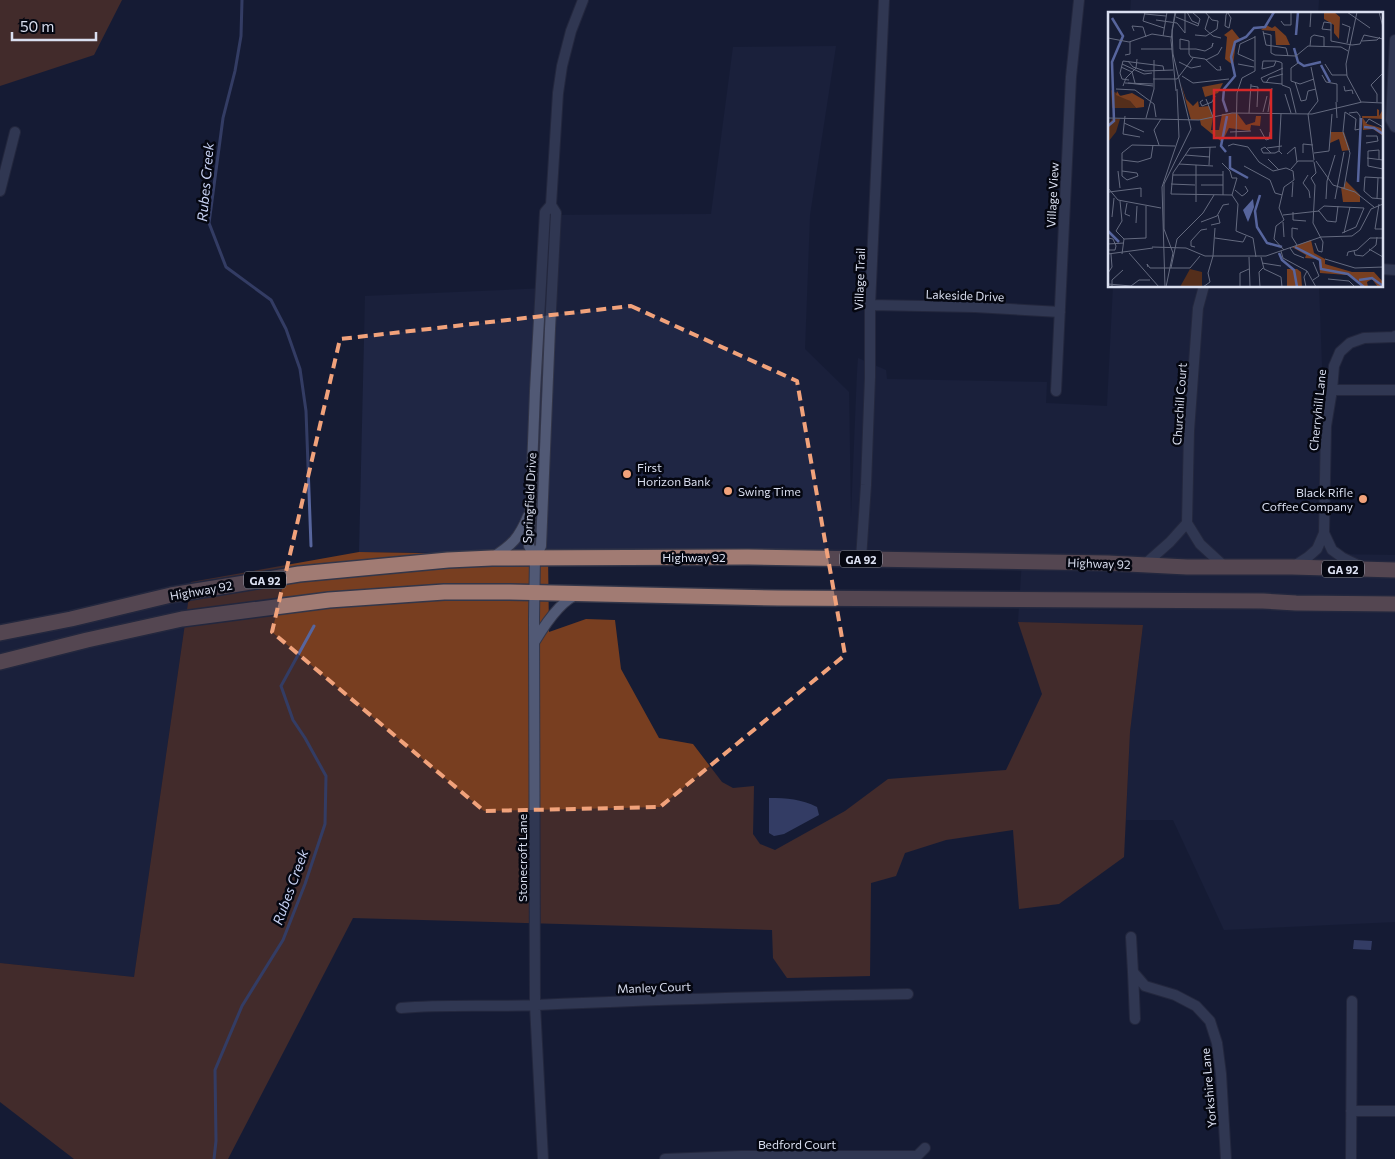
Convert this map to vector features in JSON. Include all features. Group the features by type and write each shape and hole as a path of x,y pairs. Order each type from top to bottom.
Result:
{"main road":[{"name":"Highway 92","path":"0,633 171,595 299,574 448,560 492,558 748,557 1395,570"},
{"name":"Highway 92","path":"0,662 151,625 258,608 329,600 444,592 534,592 778,598 1253,601 1296,604 1395,604"}],"street":[{"name":"Springfield Drive","path":"535,558 541,546 556,213 551,205 558,93 562,66 571,31 583,0"},
{"name":"Village Trail","path":"861,559 870,393 870,305 884,0"},
{"name":"Village View","path":"1056,391 1071,77 1079,0"},
{"path":"1395,40 1391,120 1395,126"},
{"path":"0,191 15,132"},
{"name":"Springfield Drive","path":"535,558 530,546 535,391 545,212 551,205"},
{"path":"1382,269 1395,270"},
{"name":"Churchill Court","path":"1186,524 1189,431 1198,308 1203,288"},
{"name":"Lakeside Drive","path":"870,305 975,307 1060,312"},
{"name":"Cherryhill Lane","path":"1324,533 1326,426 1334,366 1340,352 1350,343 1364,338 1395,337"},
{"path":"1332,390 1395,390"},
{"path":"492,558 513,544 531,508"},
{"path":"1144,565 1170,542 1186,524 1200,544 1225,567"},
{"path":"1292,567 1308,558 1317,550 1324,533"},
{"path":"1324,533 1332,550 1343,558 1369,570"},
{"name":"Stonecroft Lane","path":"535,558 535,1005 543,1159"},
{"path":"534,642 557,611 571,598 584,594"},
{"path":"1131,937 1135,1019"},
{"name":"Yorkshire Lane","path":"1133,972 1145,986 1175,995 1196,1006 1210,1021 1217,1043 1221,1074 1226,1159"},
{"name":"Manley Court","path":"401,1008 434,1005 535,1005 747,996 908,994"},
{"path":"1351,1159 1352,1001"},
{"path":"1351,1111 1395,1112"},
{"name":"Bedford Court","path":"665,1159 741,1156 917,1156 925,1148"}],"highlighted area":[{"path":"631,306 797,381 845,655 660,807 484,811 272,632 340,339"}],"shaded area":[{"path":"0,0 122,0 94,55 0,86"},
{"path":"1131,0 1319,0 1318,12 1130,12"},
{"path":"836,46 810,215 805,349 849,392 851,517 858,358 886,370 887,379 1047,382 1046,403 1107,406 1113,288 1319,288 1329,554 1395,555 1395,922 1224,930 1173,820 1126,820 1130,732 1143,625 1018,622 1022,560 359,552 365,296 548,288 549,215 711,214 733,47"},
{"path":"359,552 548,555 549,632 586,619 615,620 621,669 659,738 693,744 722,782 733,788 754,786 753,834 760,844 775,850 845,811 888,779 1006,770 1042,694 1018,622 1143,625 1130,732 1124,857 1059,904 1019,909 1013,830 946,840 905,853 896,876 871,883 870,976 787,978 773,958 772,930 353,918 228,1159 74,1159 0,1102 0,963 134,977 191,582"},
{"path":"191,582 134,977 0,963 0,632"},
{"path":"769,798 805,802 817,807 819,815 784,834 774,836 769,833"},
{"path":"1354,940 1372,941 1371,950 1353,949"}],"waterway":[{"name":"Rubes Creek","path":"242,0 241,36 235,71 223,118 209,223 226,267 271,300 286,329 300,369 306,411 311,546"},
{"name":"Rubes Creek","path":"214,1159 216,1141 215,1070 242,1006 283,940 305,884 325,824 326,776 293,720 281,686 314,626"}],"place":[{"name":"First Horizon Bank","path":"627,474"},
{"name":"Swing Time","path":"728,491"},
{"name":"Black Rifle Coffee Company","path":"1363,499"}]}
